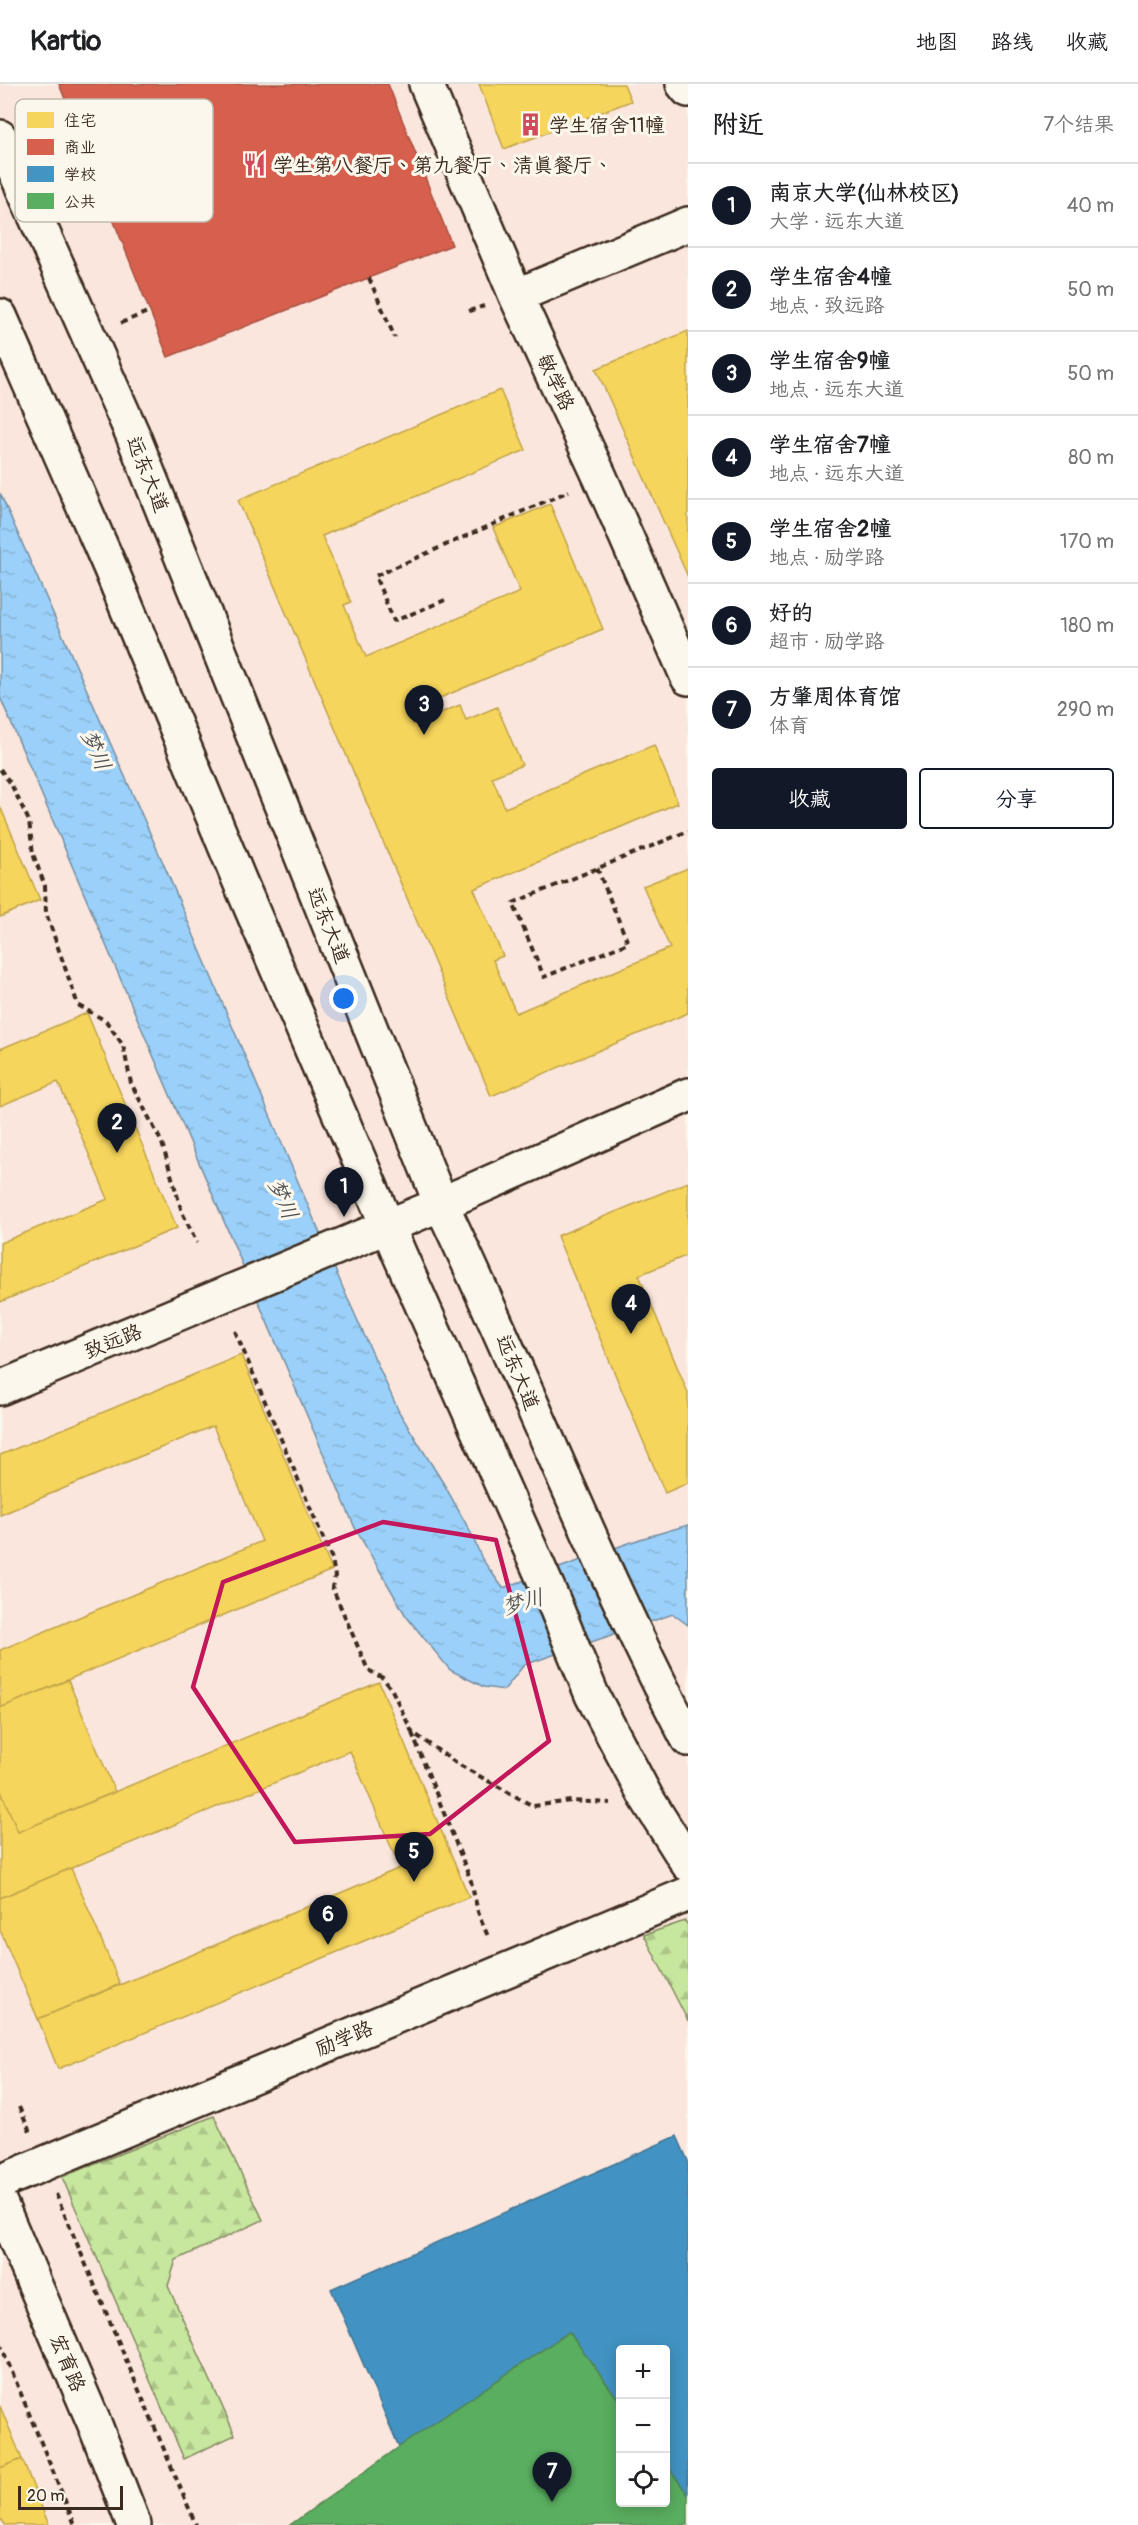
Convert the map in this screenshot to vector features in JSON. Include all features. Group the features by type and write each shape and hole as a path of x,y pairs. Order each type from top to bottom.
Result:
{"street":[{"name":"敏学路","path":"426,84 516,296 600,477 688,678"},
{"path":"683,84 688,90"},
{"name":"远东大道","path":"0,137 15,171"},
{"name":"远东大道","path":"38,222 132,433 441,1204 489,1305 587,1533 651,1669 688,1739"},
{"path":"516,296 688,224"},
{"path":"0,316 105,556 240,882 387,1225 553,1600 592,1695 646,1797 688,1864"},
{"name":"致远路","path":"0,1388 226,1295 338,1245 441,1204 688,1095"},
{"name":"励学路","path":"0,2182 688,1894"},
{"name":"宏育路","path":"0,2203 95,2425 134,2525"}],"path":[{"path":"369,278 395,338"},
{"path":"445,600 394,621 375,576 600,477"},
{"path":"0,769 11,784 29,820 33,854 45,886 46,913 78,1005 106,1021 123,1045 131,1083 162,1143 182,1212 197,1243"},
{"path":"597,868 628,943 544,977 513,903 597,868 688,831"},
{"path":"235,1331 332,1558 335,1576 332,1587 368,1670 383,1678 392,1690 412,1732 471,1881 478,1912 502,1972"},
{"path":"412,1732 456,1763 533,1806 571,1802 611,1803"},
{"path":"43,2163 196,2525"},
{"path":"0,2343 75,2525"}],"highlighted area":[{"path":"383,1522 496,1540 549,1741 430,1834 295,1842 193,1687 223,1582"}],"shaded area":[{"path":"0,84 688,84 688,2525 0,2525"}],"green space":[{"path":"685,1921 688,1925 688,2021 644,1935"},
{"path":"214,2116 263,2220 176,2260 168,2286 235,2435 184,2459 62,2177"}],"water":[{"name":"梦川","path":"0,493 164,865 343,1288 399,1412 445,1486 472,1535 482,1559 503,1588 640,1539 688,1525 688,1625 673,1614 524,1665 504,1690 484,1687 450,1670 406,1616 355,1528 0,697"}],"building: 住宅":[{"name":"学生宿舍11幢","path":"479,84 624,84 631,101 504,149"},
{"path":"688,331 688,577 596,369"},
{"path":"500,390 526,450 322,536 351,602 344,605 366,657 520,592 493,528 550,504 603,629 407,712 413,724 460,705 466,720 497,707 522,765 492,777 505,808 654,745 678,803 474,889 503,956 493,960 516,1013 670,948 643,886 688,868 688,1013 491,1096 238,500"},
{"path":"0,806 40,900 0,917"},
{"path":"87,1013 177,1228 0,1302 0,1243 108,1199 58,1082 0,1106 0,1049"},
{"path":"688,1182 688,1255 639,1275 688,1393 688,1483 665,1493 557,1236"},
{"path":"241,1355 332,1570 0,1708 0,1650 262,1541 213,1426 0,1515 0,1455"},
{"path":"68,1680 115,1792 18,1832 0,1789 0,1708"},
{"path":"379,1682 469,1897 58,2069 38,2019 400,1868 350,1751 0,1898 0,1789 18,1832"},
{"path":"71,1868 120,1984 38,2019 0,1930 0,1898"},
{"path":"0,2406 22,2459 0,2468"},
{"path":"22,2459 49,2525 5,2525 2,2520 0,2521 0,2468"}],"building: 商业":[{"name":"学生第八餐厅、第九餐厅、清真餐厅、","path":"59,84 388,84 452,245 168,357 114,222 213,222 213,99 65,99"}],"building: 学校":[{"path":"677,2136 688,2161 688,2495 670,2470 670,2345 616,2345 616,2397 569,2332 399,2447 331,2289"}],"building: 公共":[{"path":"569,2332 616,2397 616,2507 670,2507 670,2470 688,2495 688,2525 290,2525 399,2447"}],"place":[{"name":"学生宿舍11幢","path":"531,125"},
{"name":"学生第八餐厅、第九餐厅、清真餐厅、","path":"255,165"},
{"name":"学生宿舍9幢","path":"424,735"},
{"name":"学生宿舍4幢","path":"117,1153"},
{"name":"南京大学(仙林校区)","path":"344,1217"},
{"name":"学生宿舍7幢","path":"631,1334"},
{"name":"学生宿舍2幢","path":"414,1882"},
{"name":"好的","path":"328,1945"},
{"name":"方肇周体育馆","path":"552,2502"}]}
